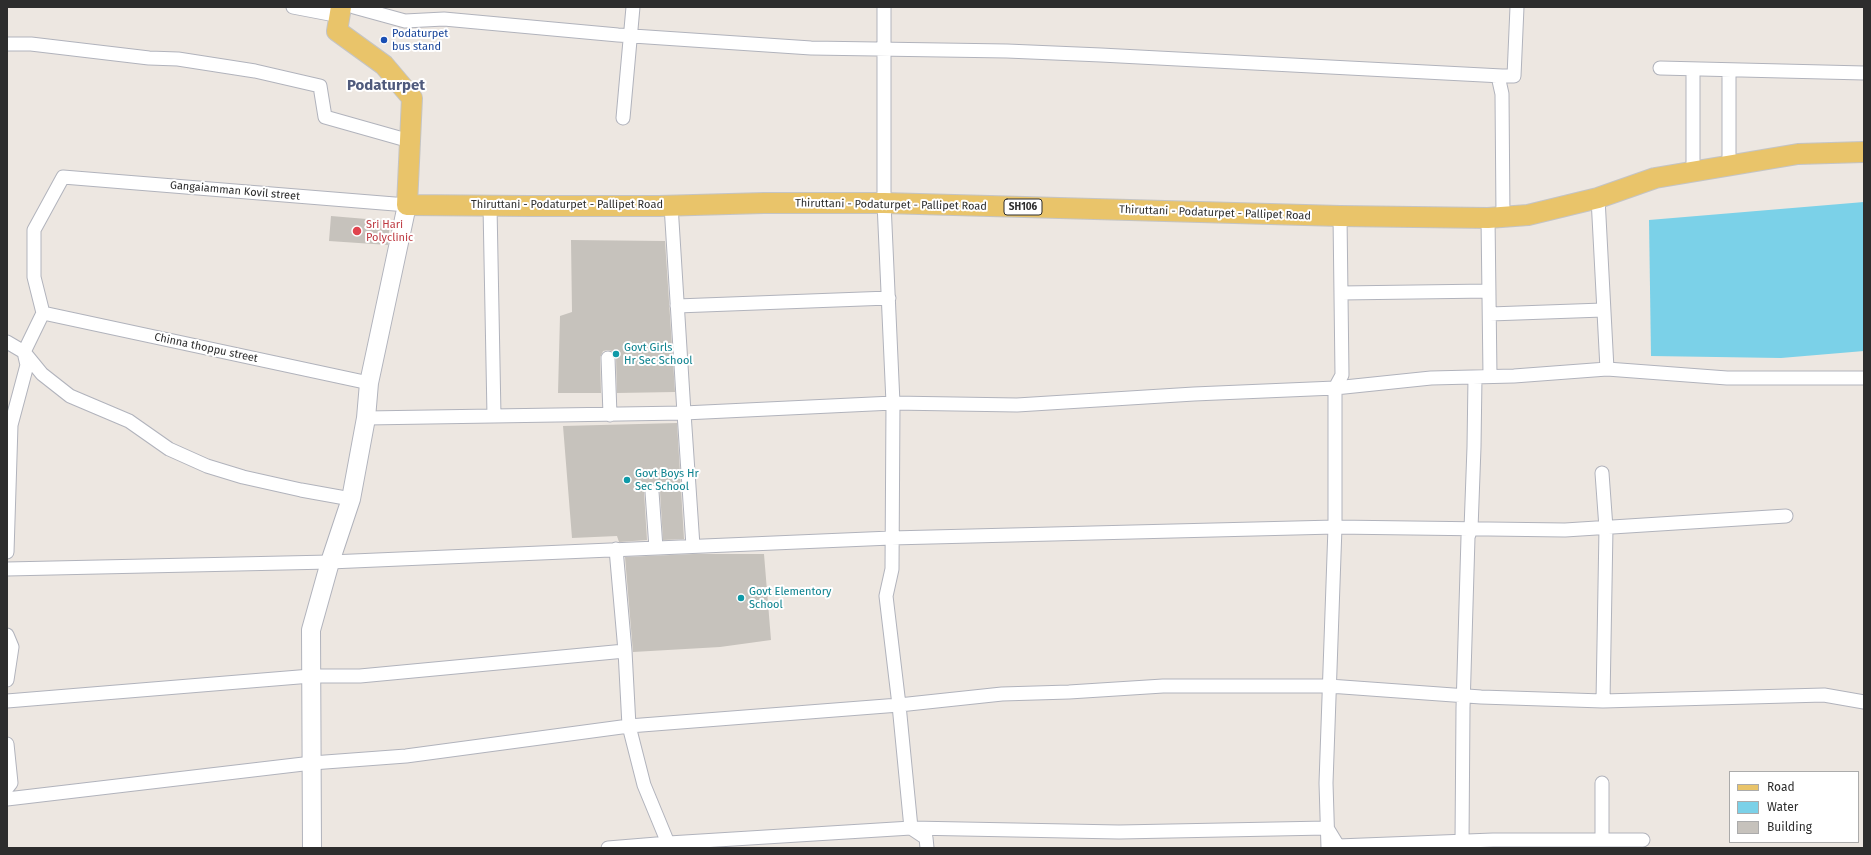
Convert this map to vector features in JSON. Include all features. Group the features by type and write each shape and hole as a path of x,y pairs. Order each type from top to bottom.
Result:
{"main road":[{"path":"312,848 310,676 311,630 330,562 352,499 366,418 369,383 407,205 412,98 384,65 337,32 345,10"},
{"name":"Thiruttani - Podaturpet - Pallipet Road","path":"407,205 490,206 884,203 1340,216 1496,217 1528,215 1598,198 1655,178 1798,154 1864,152"}],"street":[{"path":"293,7 345,10 406,21 444,19 631,36 811,48 883,48 1101,55 1338,66 1498,76 1514,76 1518,7"},
{"path":"623,118 633,7"},
{"path":"884,7 884,203 893,403 892,569 886,596 899,705 911,828"},
{"path":"7,44 32,44 149,58 178,59 255,71 320,86 325,117 410,141"},
{"path":"1660,68 1864,73"},
{"path":"1693,69 1693,172"},
{"path":"1729,70 1729,165"},
{"path":"1490,376 1489,291 1496,217 1502,94 1498,76"},
{"name":"Gangaiamman Kovil street","path":"43,313 34,276 34,230 63,177 407,205"},
{"path":"1598,198 1607,369"},
{"path":"671,205 693,546"},
{"path":"490,206 494,416"},
{"path":"1328,848 1326,783 1335,527 1335,388 1342,375 1340,216"},
{"path":"1341,293 1489,291"},
{"path":"677,306 888,298"},
{"path":"1490,314 1603,310"},
{"path":"7,552 9,425 27,365 24,352 43,313"},
{"name":"Chinna thoppu street","path":"43,313 369,383"},
{"path":"7,342 24,352 42,374 70,396 129,421 169,450 207,466 243,477 301,490 352,499"},
{"path":"608,358 610,415"},
{"path":"366,418 684,413 893,403 1017,405 1194,394 1335,388 1431,378 1475,377 1607,369 1727,378 1864,378"},
{"path":"1462,842 1463,695 1468,537 1471,529 1475,377"},
{"path":"1602,473 1606,528 1603,701"},
{"path":"652,492 656,548"},
{"path":"7,569 330,562 891,538 1335,527 1565,530 1786,516"},
{"path":"616,549 625,651 629,726 644,785 670,845"},
{"path":"7,635 12,647 7,680"},
{"path":"7,701 310,676 360,676 625,651"},
{"path":"7,799 312,763 406,756 629,726 899,705 1002,694 1068,692 1163,686 1329,686 1463,695 1603,701 1824,695 1864,702"},
{"path":"7,744 11,783 7,788"},
{"path":"1602,783 1602,840"},
{"path":"608,848 911,828 1119,832 1327,828"},
{"path":"911,828 926,838 927,848"},
{"path":"1327,828 1338,846 1462,842 1643,840"}],"water":[{"path":"1864,202 1864,351 1781,358 1651,356 1649,220"}],"building":[{"path":"331,216 390,221 388,245 329,241"},
{"name":"Govt Girls Hr Sec School","path":"571,240 665,241 675,392 617,393 616,357 612,351 608,350 603,351 600,358 601,393 558,393 560,316 572,312"},
{"name":"Govt Boys Hr Sec School","path":"677,423 684,539 663,540 660,491 658,487 652,484 647,486 644,492 647,540 619,542 617,536 572,538 563,426"},
{"path":"694,554 764,554 771,640 720,647 633,652 625,557"}],"place":[{"name":"Podaturpet bus stand","path":"384,40"},
{"name":"Sri Hari Polyclinic","path":"357,231"},
{"name":"Govt Girls Hr Sec School","path":"616,354"},
{"name":"Govt Boys Hr Sec School","path":"627,480"},
{"name":"Govt Elementory School","path":"741,598"}],"district":[{"name":"Podaturpet","path":"386,86"}]}
